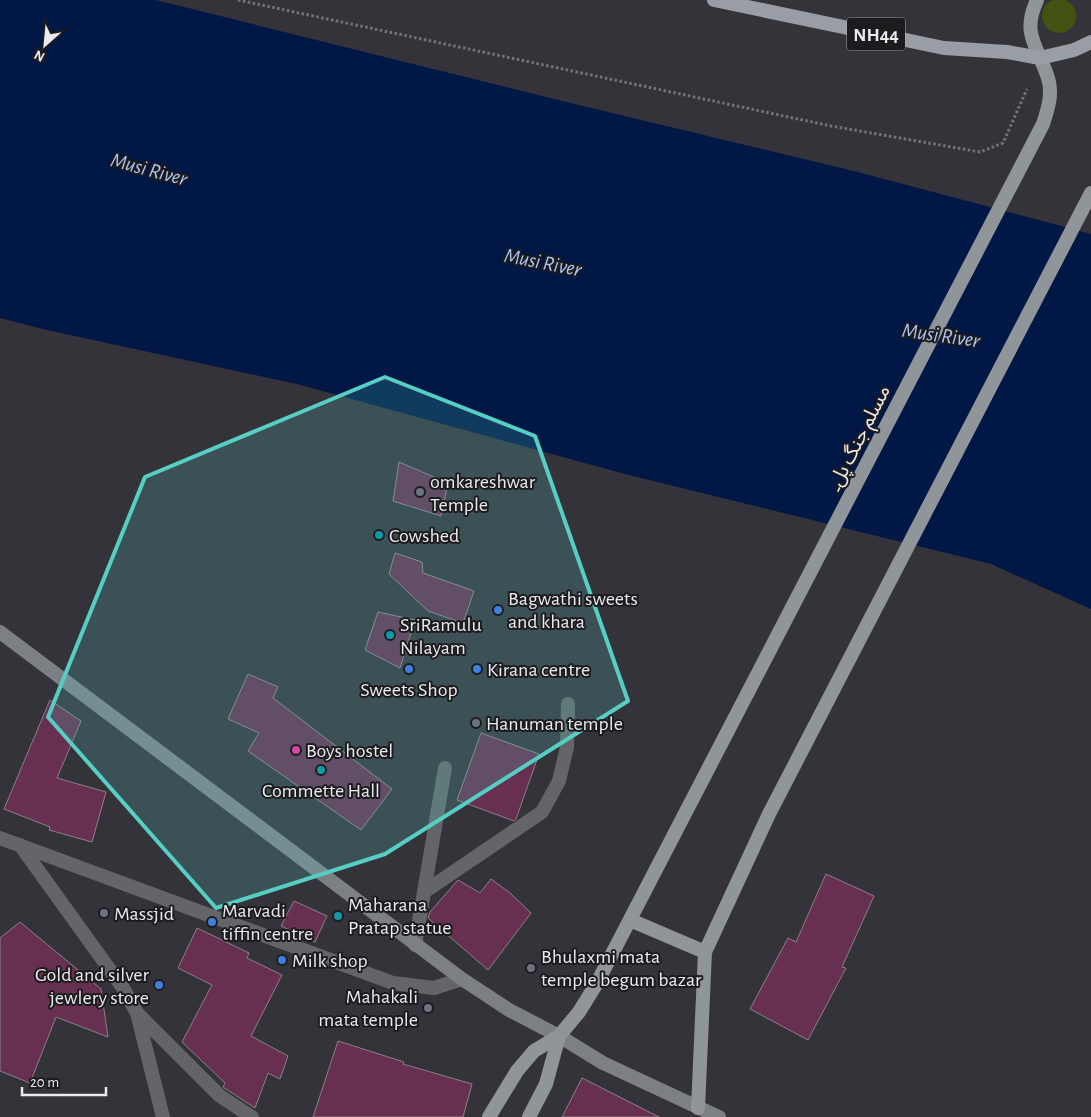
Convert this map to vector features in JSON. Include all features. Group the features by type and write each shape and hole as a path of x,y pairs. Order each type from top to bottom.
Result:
{"highway":[{"name":"NH44","path":"714,0 944,48 1006,52 1040,58 1074,50 1091,42"}],"main road":[{"name":"مسلم جنگ پل۔","path":"559,1036 580,1012 598,983 1043,124 1050,102 1049,79 1030,36 1030,14 1037,0"},
{"path":"698,1108 705,952 769,814 1091,193"},
{"path":"0,632 462,980 509,1010 559,1036 603,1063 719,1117"},
{"path":"630,920 705,952"},
{"path":"489,1117 517,1071 534,1052 559,1036"},
{"path":"530,1117 546,1084 559,1036"}],"street":[{"path":"424,892 542,812 559,781 567,747 568,704"},
{"path":"415,945 445,768"},
{"path":"0,838 393,983 434,988 462,980"},
{"path":"20,846 123,988 137,1013 162,1117"},
{"path":"137,1013 220,1096 252,1117"}],"path":[{"path":"238,0 831,126 980,152 1003,144 1040,58"}],"highlighted area":[{"path":"385,377 535,436 628,701 385,854 216,908 48,717 145,477"}],"green space":[{"path":"1059,-1 1071,4 1076,16 1071,28 1059,33 1047,28 1042,16 1047,4"}],"water":[{"name":"Musi River","path":"0,0 156,0 854,171 1091,234 1091,609 991,564 625,474 297,384 47,330 0,318"}],"building":[{"name":"omkareshwar Temple","path":"399,462 448,483 441,516 393,501"},
{"path":"395,553 422,562 423,573 474,591 463,623 428,611 389,574"},
{"name":"SriRamulu Nilayam","path":"378,612 415,620 400,668 365,650"},
{"name":"Commette Hall","path":"248,674 278,687 273,698 392,789 361,830 248,751 259,733 228,719"},
{"path":"50,700 81,721 57,778 106,792 92,842 49,830 50,827 4,809"},
{"path":"481,733 539,754 514,821 457,800"},
{"path":"826,874 874,896 842,967 846,968 808,1040 750,1009 788,938 796,942"},
{"path":"491,879 510,893 531,913 488,970 428,918 430,912 458,880 480,893"},
{"path":"294,901 327,916 315,942 281,926"},
{"path":"20,922 101,989 108,1037 56,1017 30,1083 0,1071 0,938"},
{"path":"197,928 249,953 247,958 282,975 251,1036 288,1056 280,1079 268,1073 255,1108 223,1087 225,1083 182,1042 212,985 178,968"},
{"path":"338,1041 404,1062 403,1064 472,1084 463,1117 313,1117"},
{"path":"582,1078 659,1117 562,1117"}],"place":[{"name":"omkareshwar Temple","path":"420,492"},
{"name":"Cowshed","path":"379,535"},
{"name":"Bagwathi sweets and khara","path":"498,610"},
{"name":"SriRamulu Nilayam","path":"390,635"},
{"name":"Sweets Shop","path":"409,669"},
{"name":"Kirana centre","path":"477,669"},
{"name":"Hanuman temple","path":"476,723"},
{"name":"Boys hostel","path":"296,750"},
{"name":"Commette Hall","path":"321,770"},
{"name":"Massjid","path":"104,913"},
{"name":"Maharana Pratap statue","path":"338,916"},
{"name":"Marvadi tiffin centre","path":"212,922"},
{"name":"Milk shop","path":"282,960"},
{"name":"Bhulaxmi mata temple begum bazar","path":"531,968"},
{"name":"Gold and silver jewlery store","path":"159,985"},
{"name":"Mahakali mata temple","path":"428,1008"}]}
